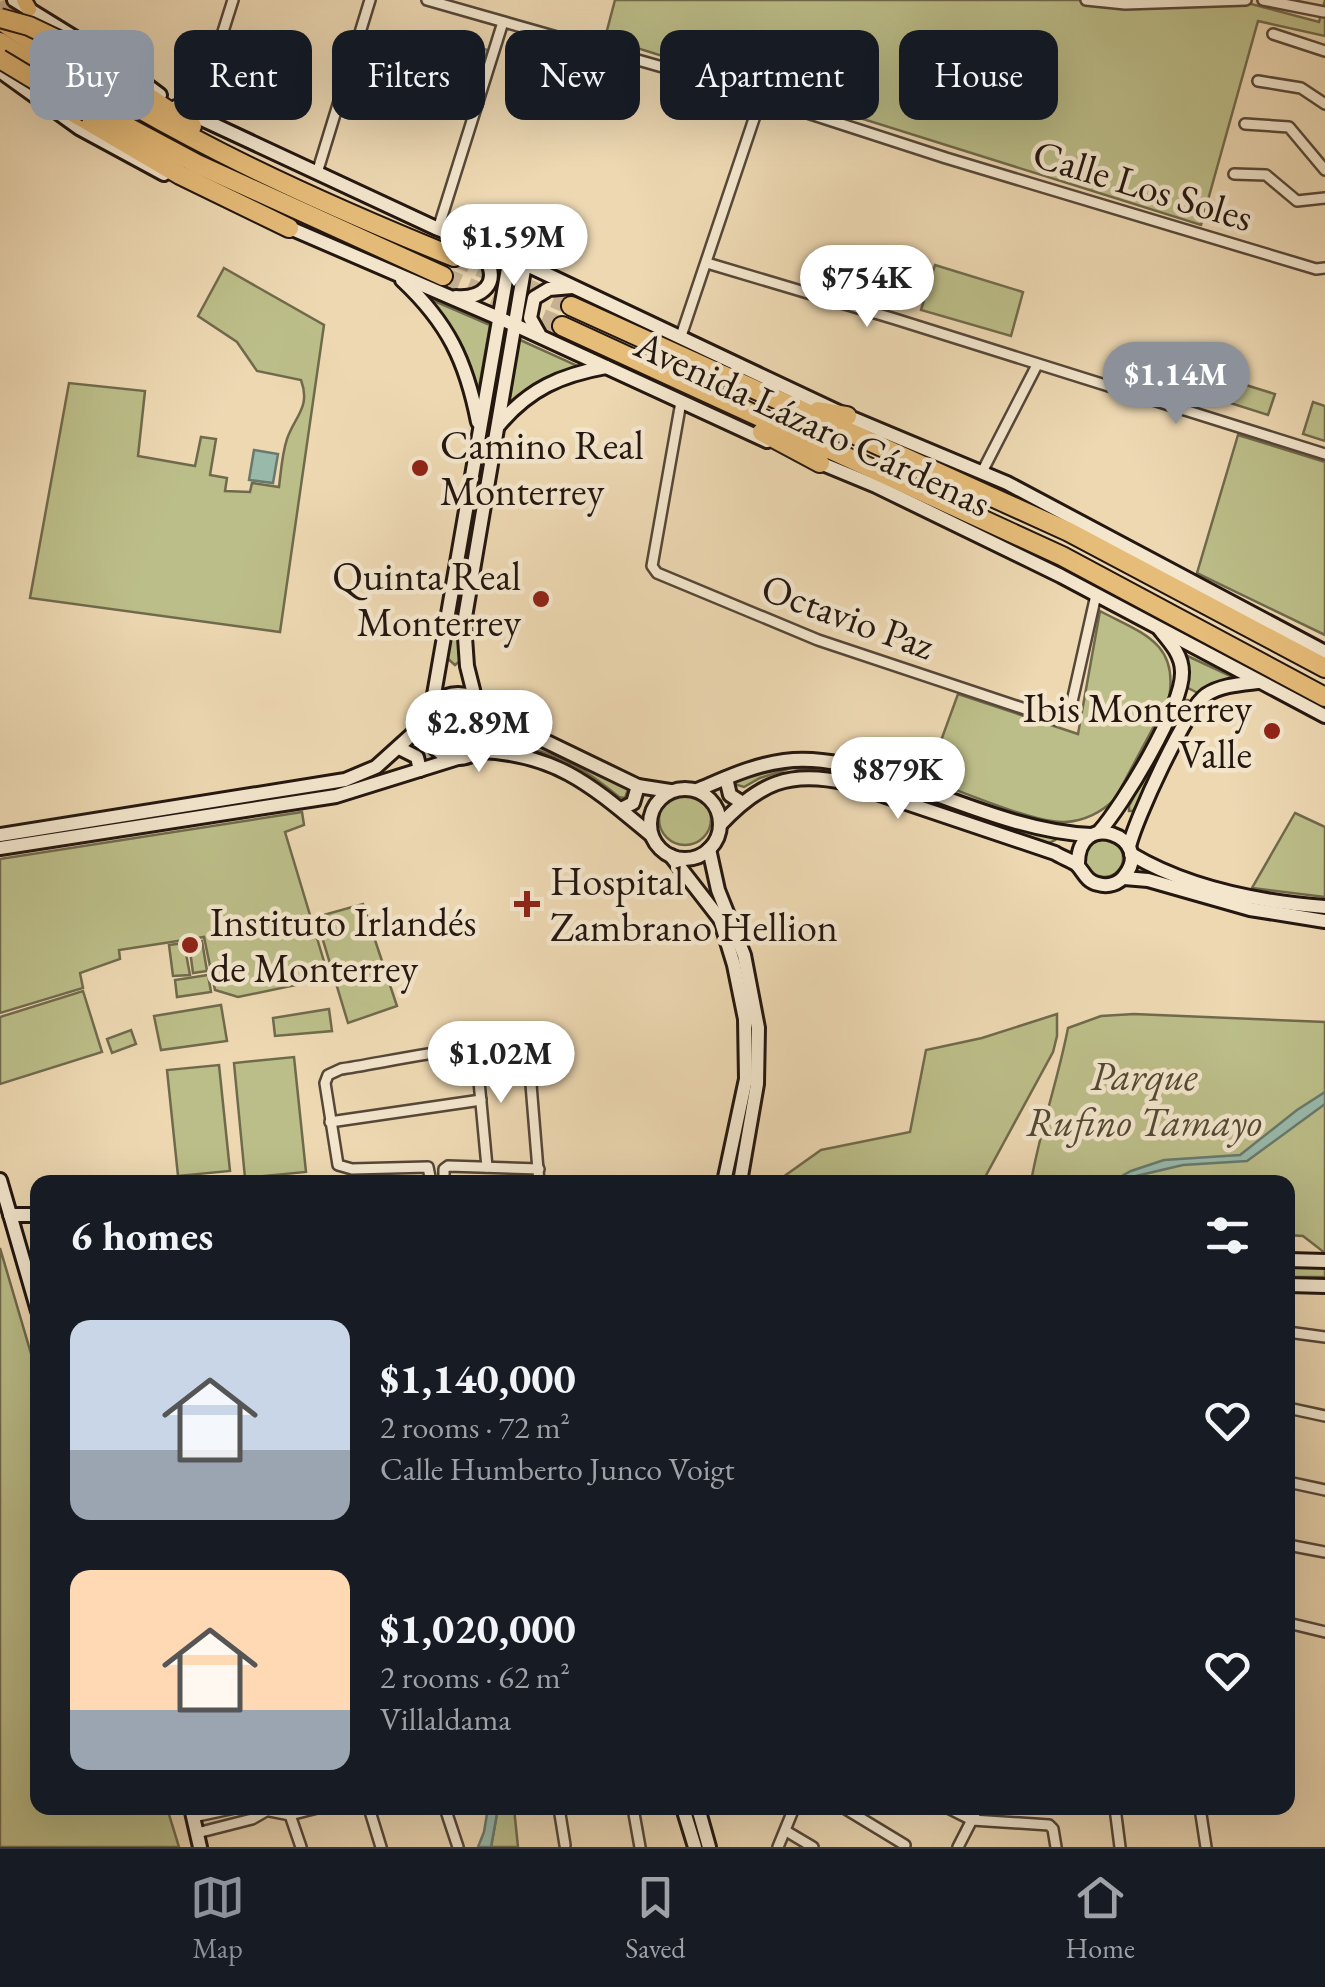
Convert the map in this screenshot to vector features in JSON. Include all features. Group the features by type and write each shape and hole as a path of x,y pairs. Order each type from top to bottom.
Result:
{"highway":[{"path":"13,10 37,30"},
{"path":"8,48 13,10"},
{"path":"8,48 30,68"},
{"path":"8,48 124,125 197,164 442,276"},
{"path":"8,48 199,142 454,257"},
{"path":"154,97 170,104"},
{"path":"154,101 182,121 420,242"},
{"path":"92,120 180,175 289,228"},
{"path":"94,120 163,156 197,164"},
{"path":"216,192 297,221 325,223"},
{"name":"Avenida Lázaro Cárdenas","path":"571,306 1069,532 1325,668"},
{"name":"Avenida Lázaro Cárdenas","path":"562,326 1062,556 1325,697"},
{"path":"760,392 825,414 847,416"},
{"path":"709,396 731,415 820,463"}],"street":[{"path":"224,30 233,0"},
{"path":"317,173 370,0"},
{"name":"Calle Los Soles","path":"427,0 660,68"},
{"path":"1086,0 1125,4 1246,0"},
{"path":"1263,0 1324,12"},
{"name":"Avenida Lázaro Cárdenas","path":"13,10 124,68 174,106"},
{"path":"448,296 478,296 488,287 491,269 485,258 448,239 438,228 503,22"},
{"path":"1272,34 1325,51"},
{"name":"Avenida Lázaro Cárdenas","path":"3,75 79,128 141,164 515,324 681,402 876,486 1096,594 1325,716"},
{"path":"1258,81 1301,88 1325,104"},
{"name":"Avenida Lázaro Cárdenas","path":"202,120 438,228 531,266 847,416 1056,507 1325,652"},
{"path":"681,336 754,120"},
{"name":"Calle Los Soles","path":"830,120 1325,268"},
{"path":"1245,124 1289,126 1325,170"},
{"path":"1234,174 1266,175 1297,201 1325,198"},
{"path":"458,758 436,749 430,741 427,721 510,257"},
{"path":"707,263 896,318 1325,454"},
{"path":"531,266 518,305 464,622 465,650 475,698 488,714 638,786 670,792 683,788 697,790 712,802 720,825"},
{"path":"393,272 424,302 459,352 480,431"},
{"path":"541,337 530,318 534,298 549,289 574,286"},
{"path":"982,472 1037,365"},
{"path":"498,427 517,404 537,389 563,377 607,367"},
{"name":"Octavio Paz","path":"681,402 652,566 657,573 818,640 1058,720 1069,715 1096,594"},
{"path":"1155,625 1181,663 1179,695 1118,810 1078,854 1083,876 1103,886 1124,878 1130,867 1137,820 1198,702 1222,688 1258,682"},
{"path":"1179,695 1190,693 1198,702"},
{"path":"432,706 454,694 475,698"},
{"path":"480,750 490,732 488,714"},
{"path":"0,834 321,786 362,774 399,748 427,721"},
{"path":"509,752 510,736 520,728"},
{"path":"399,748 417,757 420,770"},
{"path":"0,848 336,796 480,750 542,760 573,774 651,835 720,919 738,981 747,1036 742,1106 726,1175"},
{"path":"697,790 754,766 786,761 840,764 1061,834 1111,832 1155,868 1224,890 1325,907"},
{"path":"741,1175 757,1084 758,1028 744,955 708,850 720,825 740,802 779,781 805,777 836,780 1055,853 1078,866"},
{"path":"726,778 730,795 740,802"},
{"path":"621,810 636,799 638,786"},
{"path":"651,835 652,813 670,792"},
{"path":"1118,810 1137,820"},
{"path":"1055,853 1061,834"},
{"path":"671,856 691,858 708,850"},
{"path":"695,884 714,876"},
{"path":"1124,878 1148,880 1250,909 1325,921"},
{"path":"430,1175 428,1167 352,1169 338,1165 325,1084 330,1073 517,1044 527,1050 539,1175"},
{"path":"476,1048 487,1166"},
{"path":"330,1122 481,1100"},
{"path":"444,1175 445,1166 539,1169"},
{"path":"0,1180 30,1284"},
{"path":"10,1215 30,1216"},
{"path":"1295,1260 1325,1261"},
{"path":"1295,1284 1325,1286"},
{"path":"1295,1333 1325,1337"},
{"path":"1295,1410 1325,1416"},
{"path":"1295,1484 1325,1490"},
{"path":"1295,1546 1325,1552"},
{"path":"1295,1625 1325,1632"},
{"path":"193,1815 200,1841 259,1815"},
{"path":"290,1815 301,1847"},
{"path":"370,1815 381,1847"},
{"path":"447,1815 458,1847"},
{"path":"560,1815 565,1845"},
{"path":"634,1815 640,1847"},
{"path":"686,1815 695,1847"},
{"path":"702,1815 709,1847"},
{"path":"778,1847 792,1815"},
{"path":"856,1815 905,1845"},
{"path":"962,1815 972,1820 1049,1824 1056,1847"},
{"path":"958,1847 974,1815"},
{"path":"1116,1815 1120,1847"},
{"path":"1201,1815 1206,1847"},
{"path":"786,1831 813,1847"}],"green space":[{"path":"615,0 1236,0 1319,22 1325,0 1325,36 1258,21 1201,225 866,120 879,120 879,30 660,30 660,55 640,49 640,30 607,30"},
{"path":"935,265 1023,292 1011,336 921,310"},
{"path":"224,268 324,325 280,632 30,598 69,383 145,391 138,456 195,466 201,437 216,439 210,475 227,478 225,491 250,492 252,483 279,487 285,445 303,404 304,389 301,380 257,371 237,342 198,316"},
{"path":"432,300 490,325 478,393 463,348"},
{"path":"518,339 580,367 540,382 507,408"},
{"path":"1233,381 1275,394 1268,415 1227,402"},
{"path":"1313,402 1325,406 1325,441 1303,434"},
{"path":"1238,435 1325,462 1325,635 1197,573"},
{"path":"466,545 467,588 460,661 455,665 447,658"},
{"path":"1100,611 1154,642 1168,664 1171,679 1169,698 1115,799 1086,818 1052,821 927,779 958,694 1078,734"},
{"path":"1179,652 1237,679 1200,694 1186,687 1187,676"},
{"path":"458,698 475,705 482,722 475,739 458,746 441,739 434,722 441,705"},
{"path":"1183,700 1191,706 1133,811 1129,811 1129,806"},
{"path":"523,734 630,784 625,798 560,758 520,748 515,738"},
{"path":"775,764 832,765 1055,840 1049,843 841,773 791,768 744,787 732,780"},
{"path":"685,793 704,800 711,819 704,838 685,845 666,838 659,819 666,800"},
{"path":"302,812 304,825 285,832 329,978 238,997 215,990 204,937 119,950 120,959 80,973 83,988 0,1013 0,859"},
{"path":"1295,813 1325,827 1325,897 1252,888"},
{"path":"1104,839 1117,845 1123,858 1117,871 1104,877 1091,871 1085,858 1091,845"},
{"path":"363,904 397,1006 348,1023 316,917"},
{"path":"202,941 207,971 193,973 189,943"},
{"path":"184,943 190,975 173,976 169,945"},
{"path":"208,975 211,992 177,997 175,980"},
{"path":"83,991 102,1052 0,1084 0,1017"},
{"path":"221,1005 227,1041 161,1050 154,1016"},
{"path":"329,1009 332,1031 275,1036 273,1018"},
{"path":"1057,1014 1053,1052 986,1175 786,1175 821,1150 910,1132 926,1050 982,1038"},
{"name":"Parque Rufino Tamayo","path":"1101,1016 1325,1022 1325,1253 1303,1236 1295,1235 1295,1175 1032,1175 1068,1028"},
{"path":"131,1030 136,1044 112,1053 107,1039"},
{"path":"294,1057 306,1172 245,1175 234,1063"},
{"path":"219,1065 230,1171 178,1175 167,1070"},
{"path":"0,1248 30,1350 30,1815 169,1815 179,1847 0,1847"},
{"path":"1295,1266 1325,1267 1325,1277 1295,1277"},
{"path":"497,1815 515,1815 518,1847 491,1847"}],"shaded area":[{"path":"254,450 278,454 273,483 249,480"},
{"path":"1325,1092 1325,1104 1247,1161 1183,1165 1124,1175 1164,1160 1240,1155"},
{"path":"487,1815 497,1815 491,1847 478,1847"}],"tunnel":[{"path":"4,0 9,12"},
{"path":"454,257 571,306"},
{"path":"443,276 562,326"}],"place":[{"name":"Camino Real Monterrey","path":"420,468"},
{"name":"Quinta Real Monterrey","path":"541,599"},
{"name":"Ibis Monterrey Valle","path":"1272,731"},
{"name":"Hospital Zambrano Hellion","path":"527,904"},
{"name":"Instituto Irlandés de Monterrey","path":"190,945"}]}
